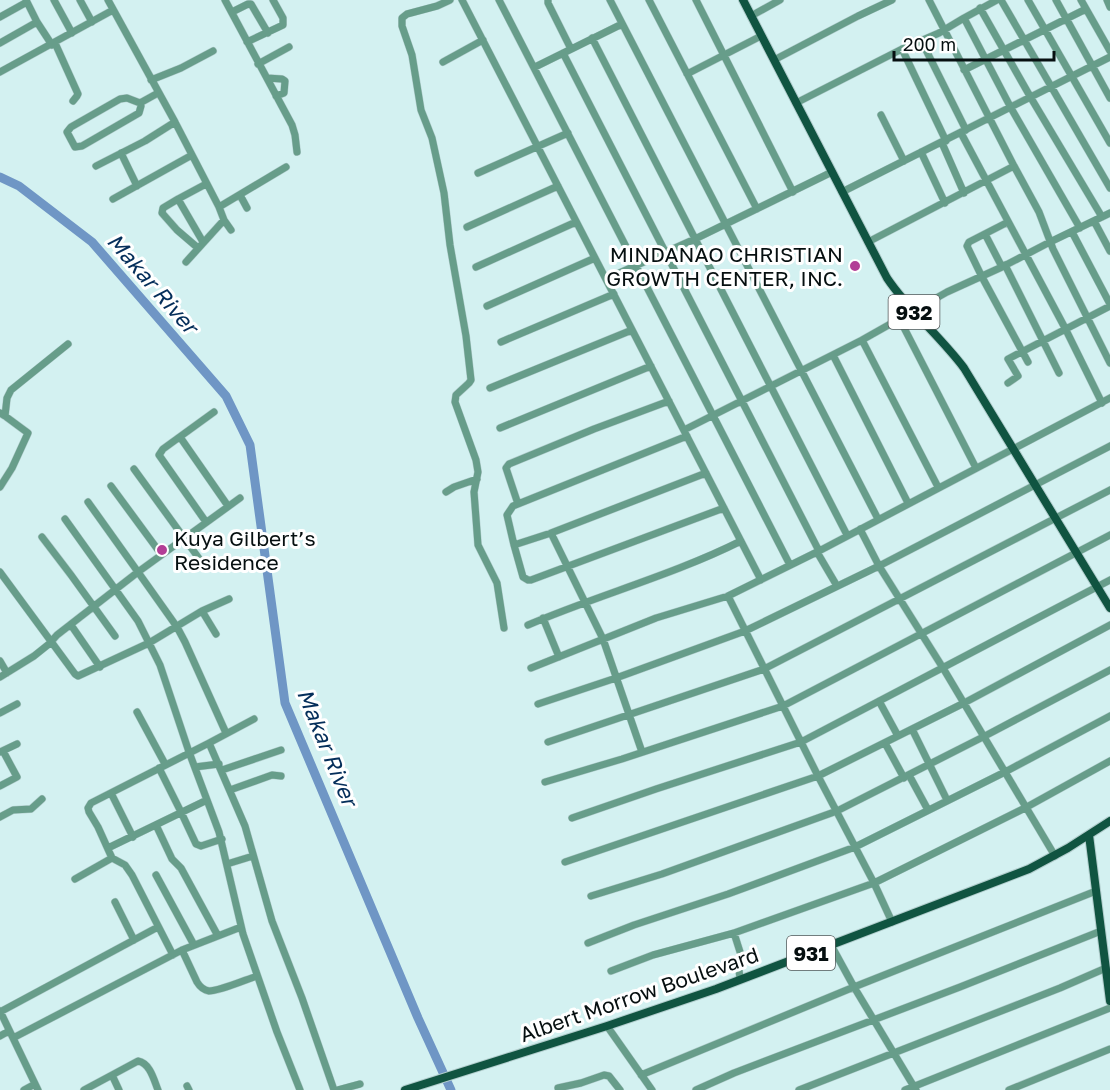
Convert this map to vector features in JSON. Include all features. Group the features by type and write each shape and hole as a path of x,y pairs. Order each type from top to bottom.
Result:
{"main road":[{"name":"932","path":"743,0 887,278 899,295 948,347 964,368 1110,608"},
{"name":"Albert Morrow Boulevard","path":"405,1090 716,989 1029,868 1054,856 1110,821"},
{"path":"1089,835 1110,1001"}],"street":[{"path":"54,0 72,33"},
{"path":"80,0 92,22"},
{"path":"108,0 231,230"},
{"path":"225,0 294,129 297,152"},
{"path":"247,42 284,23 273,0"},
{"path":"450,0 432,8 407,14 402,18 402,26 411,51 421,110 432,138 445,199 471,376 469,383 456,395 455,402 476,460 478,472 474,492 478,545 497,584 504,628"},
{"path":"462,0 761,580"},
{"path":"499,0 790,565"},
{"path":"548,0 571,49"},
{"path":"610,0 878,519"},
{"path":"649,0 757,209"},
{"path":"696,0 794,192"},
{"path":"751,16 780,0"},
{"path":"774,60 892,0"},
{"path":"929,0 1039,212 1050,242 1110,363"},
{"path":"796,103 944,30 980,8 999,0 1110,188"},
{"path":"1028,0 1110,143"},
{"path":"1056,0 1110,98"},
{"path":"1082,0 1110,51"},
{"path":"1107,0 1110,6"},
{"path":"0,17 27,1 37,22 54,44 78,93 73,101"},
{"path":"232,12 251,4 268,33"},
{"path":"980,8 1102,217"},
{"path":"964,70 1086,9"},
{"path":"0,72 113,10"},
{"path":"964,18 1011,108 1080,228"},
{"path":"0,43 37,22"},
{"path":"535,67 622,24"},
{"path":"687,74 761,36"},
{"path":"592,38 847,536"},
{"path":"443,62 483,40"},
{"path":"921,40 986,181 1102,402"},
{"path":"258,64 290,47"},
{"path":"902,49 964,193"},
{"path":"151,80 181,68 213,51"},
{"path":"562,53 837,586"},
{"path":"842,192 1110,57"},
{"path":"267,78 285,81 284,93 276,96"},
{"path":"140,103 158,93"},
{"path":"131,98 140,103 140,110 135,116 80,148 75,147 68,135 70,127 120,99 131,98"},
{"path":"881,115 904,161"},
{"path":"96,166 145,141 175,122"},
{"path":"478,173 568,133"},
{"path":"121,153 137,186"},
{"path":"921,153 945,203"},
{"path":"113,199 192,155"},
{"path":"868,242 1014,166"},
{"path":"219,207 286,167"},
{"path":"606,279 695,239 832,172"},
{"path":"201,245 177,230 162,213 163,208 206,184"},
{"path":"466,227 558,186"},
{"path":"240,195 247,208"},
{"path":"178,199 201,245"},
{"path":"724,508 528,580 523,577 507,515 510,508 518,504 686,433 714,415 900,320 947,292 1110,213"},
{"path":"186,262 224,220"},
{"path":"1094,221 1110,251"},
{"path":"476,267 576,222"},
{"path":"1008,222 969,242 967,246 1028,362"},
{"path":"1008,382 1018,376 1008,359 1110,305 1072,232"},
{"path":"985,234 1059,373"},
{"path":"487,306 595,258"},
{"path":"501,342 614,294"},
{"path":"900,320 976,468"},
{"path":"490,388 632,330"},
{"path":"862,340 938,487"},
{"path":"0,488 28,433 3,415 7,398 11,390 68,344"},
{"path":"832,355 908,503"},
{"path":"500,428 651,366"},
{"path":"531,668 666,614 728,596 1110,398"},
{"path":"518,504 506,468 509,464 669,401"},
{"path":"206,522 159,457 163,449 214,412"},
{"path":"180,437 228,506"},
{"path":"538,704 746,632 1110,446"},
{"path":"134,470 203,564"},
{"path":"514,545 706,473"},
{"path":"446,492 477,479"},
{"path":"111,486 161,554"},
{"path":"548,742 764,669 1110,490"},
{"path":"0,661 3,675 34,656 93,606 240,498"},
{"path":"88,502 177,627 226,734"},
{"path":"66,519 138,621 166,683 222,839 241,927 257,976 300,1090"},
{"path":"860,529 879,566 944,668 1054,856"},
{"path":"551,532 603,639 642,752"},
{"path":"544,782 783,706 1110,535"},
{"path":"42,537 115,636"},
{"path":"528,625 696,562 741,541"},
{"path":"0,572 77,675 100,667 149,643 202,611 229,599"},
{"path":"572,818 801,742 1110,580"},
{"path":"728,596 892,921"},
{"path":"202,611 216,634"},
{"path":"543,618 559,657"},
{"path":"71,625 100,667"},
{"path":"565,862 818,776 964,703 1110,625"},
{"path":"591,896 662,874 837,811 1110,670"},
{"path":"879,701 898,736"},
{"path":"0,713 17,704"},
{"path":"137,712 196,844 201,846 222,839"},
{"path":"588,944 634,925 728,894 855,847 1005,772 1110,716"},
{"path":"173,955 132,875 125,865 112,858 88,808 91,803 254,719"},
{"path":"912,729 947,800"},
{"path":"885,742 928,810"},
{"path":"209,743 245,826 272,921 336,1090 360,1084"},
{"path":"0,786 17,777 2,751 16,744"},
{"path":"195,767 220,767 281,750"},
{"path":"611,971 653,955 734,933 874,883 1025,808 1110,761"},
{"path":"230,790 272,775 280,776"},
{"path":"111,793 133,837"},
{"path":"0,817 13,810 31,808 42,799"},
{"path":"108,848 207,800"},
{"path":"156,825 172,859 181,868 218,936"},
{"path":"227,864 253,855"},
{"path":"75,879 112,858"},
{"path":"156,874 194,945"},
{"path":"641,1075 1096,891"},
{"path":"114,902 135,940"},
{"path":"24,1090 36,1087 0,1011 158,927"},
{"path":"13,1038 182,950 241,927"},
{"path":"696,1090 734,1073 1101,931"},
{"path":"734,933 741,955 740,979"},
{"path":"831,945 915,1088"},
{"path":"182,950 197,982 205,990 210,991 257,976"},
{"path":"799,1090 1106,968"},
{"path":"905,1090 915,1088 1110,1008"},
{"path":"607,1026 652,1090"},
{"path":"0,1036 9,1031"},
{"path":"1009,1090 1110,1049"},
{"path":"84,1090 138,1061 146,1064 158,1090"},
{"path":"112,1075 119,1090"},
{"path":"558,1088 604,1075 609,1076 620,1090"}],"waterway":[{"name":"Makar River","path":"0,177 19,186 92,242 226,396 250,445 285,703 418,1018 451,1090"}],"place":[{"name":"MINDANAO CHRISTIAN GROWTH CENTER, INC.","path":"855,266"},
{"name":"Kuya Gilbert’s Residence","path":"162,550"}]}
